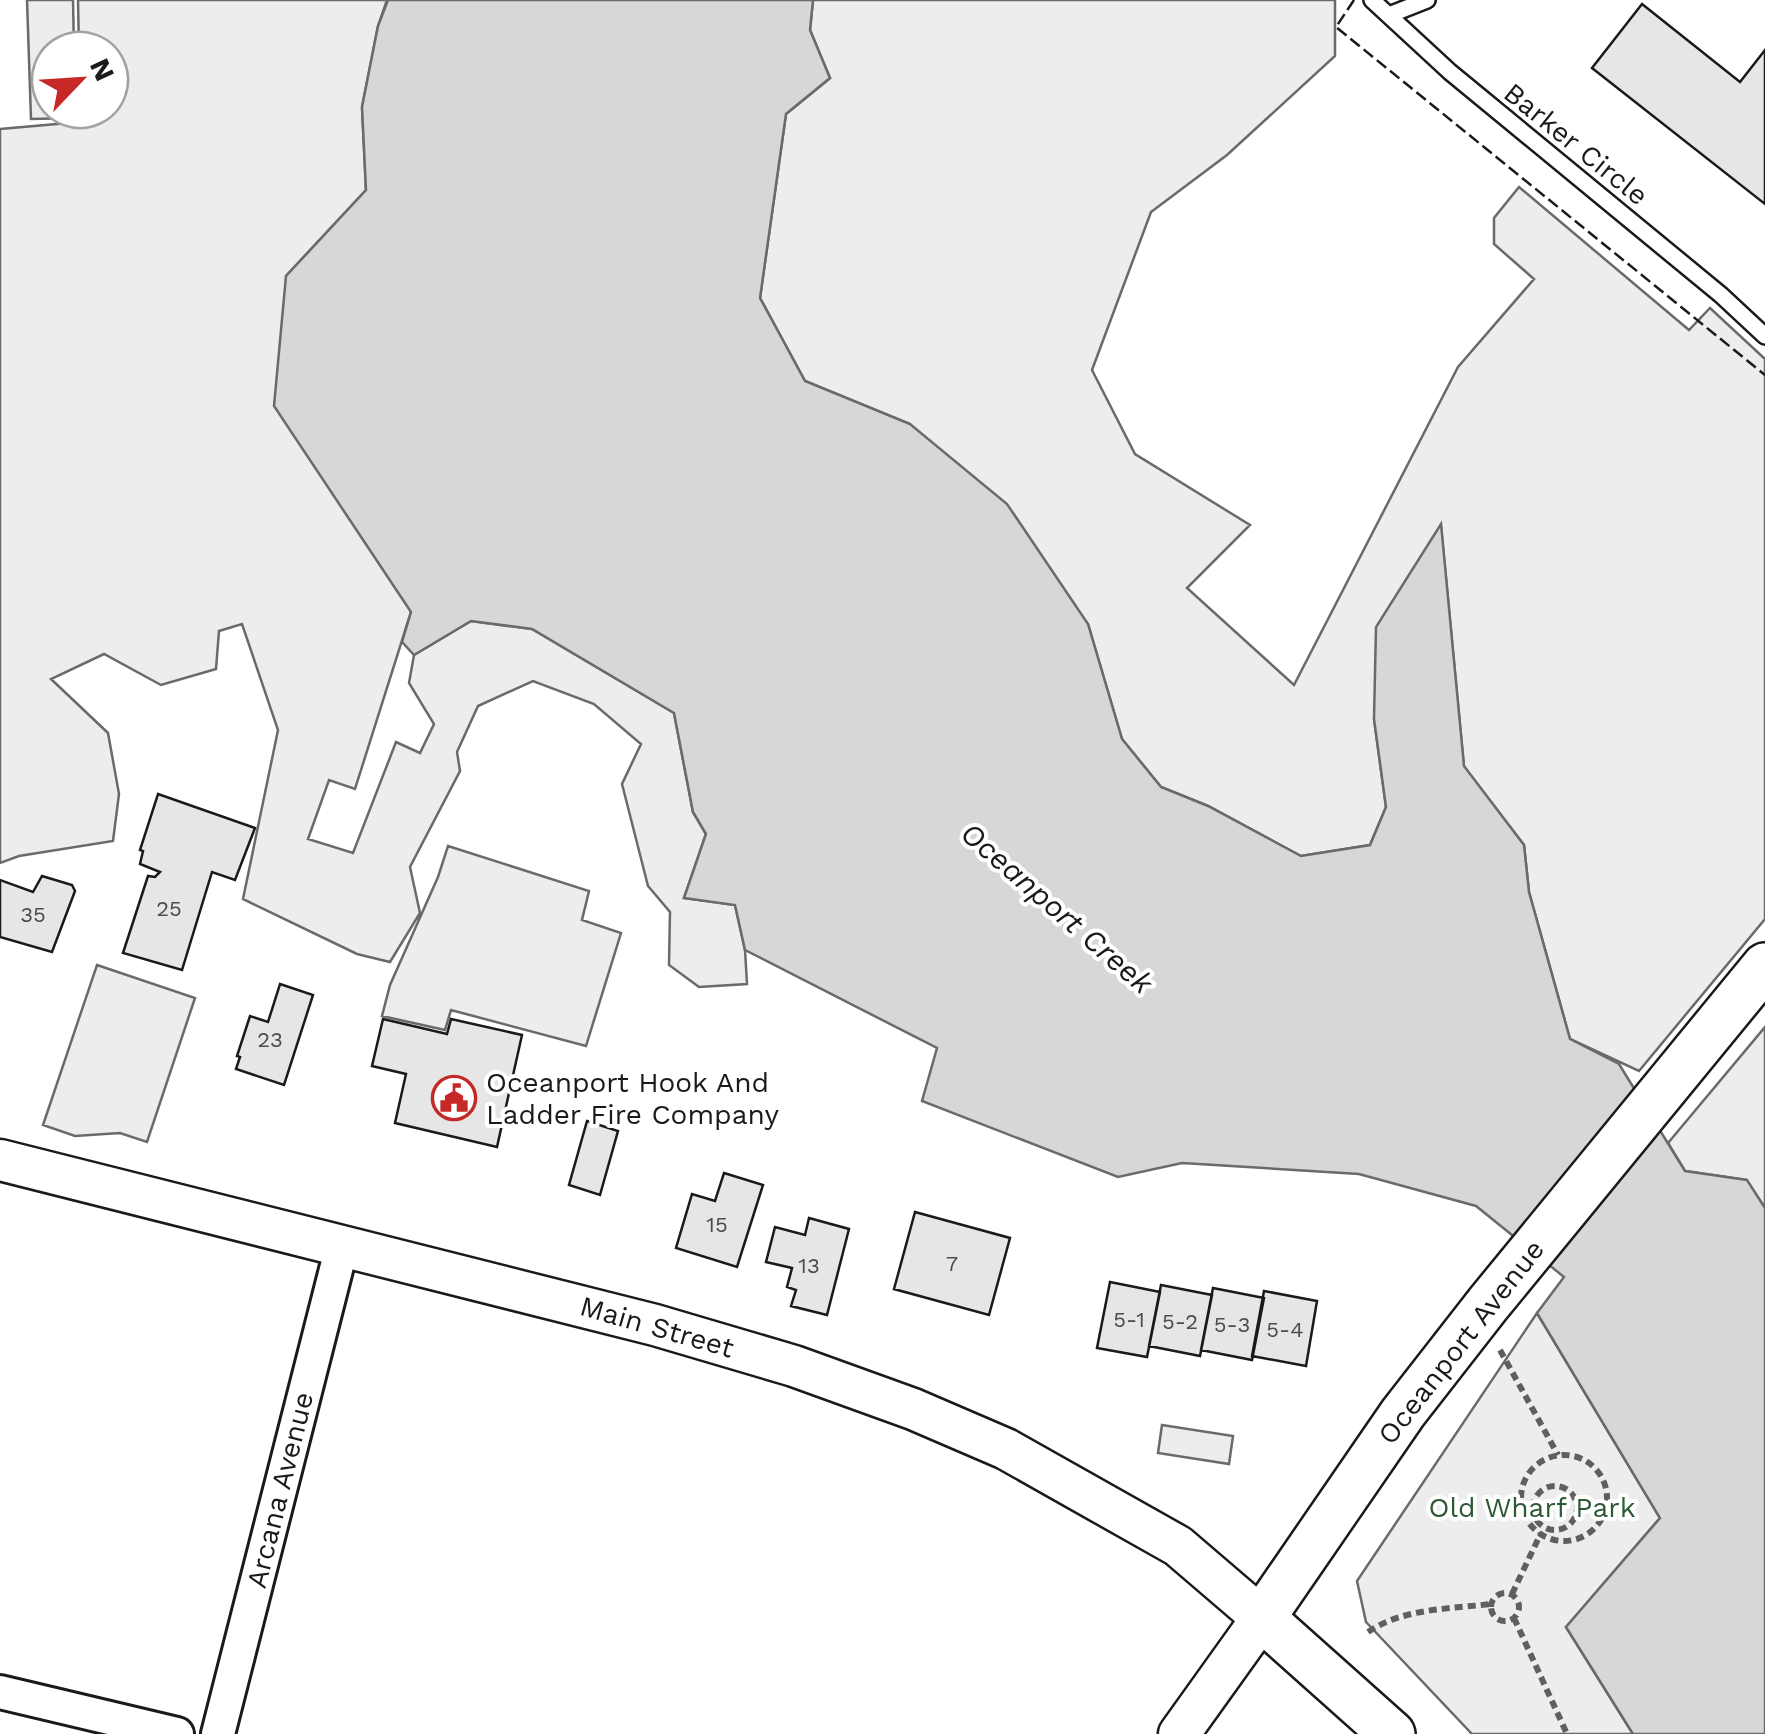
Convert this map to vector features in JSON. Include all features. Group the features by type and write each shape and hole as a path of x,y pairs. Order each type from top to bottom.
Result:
{"main road":[{"name":"Oceanport Avenue","path":"1262,1618 1403,1413 1765,966"},
{"path":"1262,1618 1392,1734"}],"street":[{"name":"Main Street","path":"0,1160 655,1324 794,1366 914,1409 1006,1450 1178,1546 1262,1618"},
{"name":"Arcana Avenue","path":"218,1734 342,1246"},
{"name":"Oceanport Avenue","path":"1178,1734 1262,1618"},
{"path":"0,1692 178,1734"}],"lane":[{"name":"Barker Circle","path":"1372,0 1450,72 1721,295 1765,336"},
{"path":"1389,15 1427,0"}],"path":[{"path":"1497,1345 1558,1454"},
{"path":"1558,1454 1582,1459 1601,1477 1606,1489 1604,1514 1586,1535 1574,1540 1560,1541 1542,1531 1526,1519 1521,1492 1533,1467 1558,1454"},
{"path":"1549,1486 1564,1487 1577,1504 1575,1518 1558,1530 1542,1531 1534,1516 1536,1494 1549,1486"},
{"path":"1512,1594 1542,1531"},
{"path":"1498,1594 1512,1594 1519,1606 1514,1618 1506,1622 1496,1619 1491,1604 1498,1594"},
{"path":"1368,1632 1415,1613 1491,1604"},
{"path":"1514,1618 1567,1734"}],"shaded area":[{"path":"27,0 73,0 74,30 30,30 30,89"},
{"path":"78,0 387,0 362,107 366,190 286,276 411,612 355,789 329,780 308,839 353,853 396,742 420,753 434,724 409,683 414,655 471,621 532,629 674,713 693,812 706,834 684,898 735,905 745,950 747,984 699,987 669,965 670,912 648,886 622,784 641,744 594,704 533,681 478,706 457,752 460,771 410,867 420,913 390,962 357,954 243,899 278,730 242,624 219,631 216,669 161,685 104,654 51,679 108,733 119,794 113,841 19,856 0,863 0,129 130,130 130,30 79,30"},
{"path":"813,0 1335,0 1335,56 1227,155 1151,212 1092,370 1135,454 1250,525 1187,588 1294,685 1458,367 1534,279 1494,244 1494,218 1519,187 1689,330 1710,308 1765,359 1765,919 1639,1071 1570,1039 1529,892 1524,845 1464,767 1441,526 1374,719 1386,807 1370,845 1301,856 1208,806 1161,787 1122,739 1088,624 910,424 805,381 760,298 786,114 830,78 810,30"},
{"path":"448,846 589,891 582,920 621,933 586,1046 451,1010 445,1030 382,1016 390,985"},
{"path":"97,965 195,998 147,1142 120,1133 75,1136 43,1125"},
{"path":"1765,1027 1765,1208 1746,1180 1685,1171 1668,1143"},
{"name":"Old Wharf Park","path":"1537,1313 1660,1518 1566,1627 1633,1734 1472,1734 1366,1622 1357,1581"},
{"path":"1162,1425 1233,1436 1229,1464 1158,1453"}],"water":[{"name":"Oceanport Creek","path":"388,0 813,0 810,30 830,78 786,114 760,298 805,381 910,424 1007,504 1088,624 1122,739 1161,787 1208,806 1301,856 1370,845 1386,807 1374,719 1376,627 1441,524 1464,766 1524,845 1529,892 1570,1039 1619,1064 1685,1171 1747,1180 1765,1208 1765,1734 1633,1734 1566,1627 1660,1518 1537,1313 1564,1277 1476,1206 1359,1174 1182,1163 1118,1177 922,1101 937,1048 745,950 735,905 684,898 706,834 693,812 674,713 532,629 471,621 414,655 402,642 411,612 274,406 286,276 366,190 362,107 378,26"}],"building":[{"path":"1642,4 1740,82 1765,50 1765,204 1592,68"},
{"path":"158,794 255,828 235,880 212,872 182,970 123,953 148,876 155,877 160,872 140,864 140,850"},
{"path":"42,876 72,885 75,891 52,952 0,937 0,880 33,892"},
{"path":"280,984 313,995 284,1085 236,1069 250,1016 268,1022"},
{"name":"Oceanport Hook And Ladder Fire Company","path":"383,1019 447,1034 451,1019 522,1035 497,1147 395,1123 406,1074 372,1066"},
{"path":"587,1121 618,1131 600,1195 569,1185"},
{"path":"724,1173 763,1185 737,1267 676,1248 692,1194 715,1201"},
{"path":"915,1212 1010,1238 989,1315 894,1289"},
{"path":"809,1218 849,1229 827,1315 791,1306 796,1290 787,1287 792,1268 766,1262 775,1227 805,1235"},
{"path":"1110,1282 1160,1292 1147,1357 1097,1348"},
{"path":"1161,1285 1212,1295 1200,1356 1149,1346"},
{"path":"1213,1288 1264,1298 1252,1360 1201,1350"},
{"path":"1264,1291 1317,1301 1306,1366 1252,1356"}],"fence":[{"path":"1354,0 1336,27 1765,375"}],"place":[{"name":"Oceanport Hook And Ladder Fire Company","path":"454,1098"}]}
